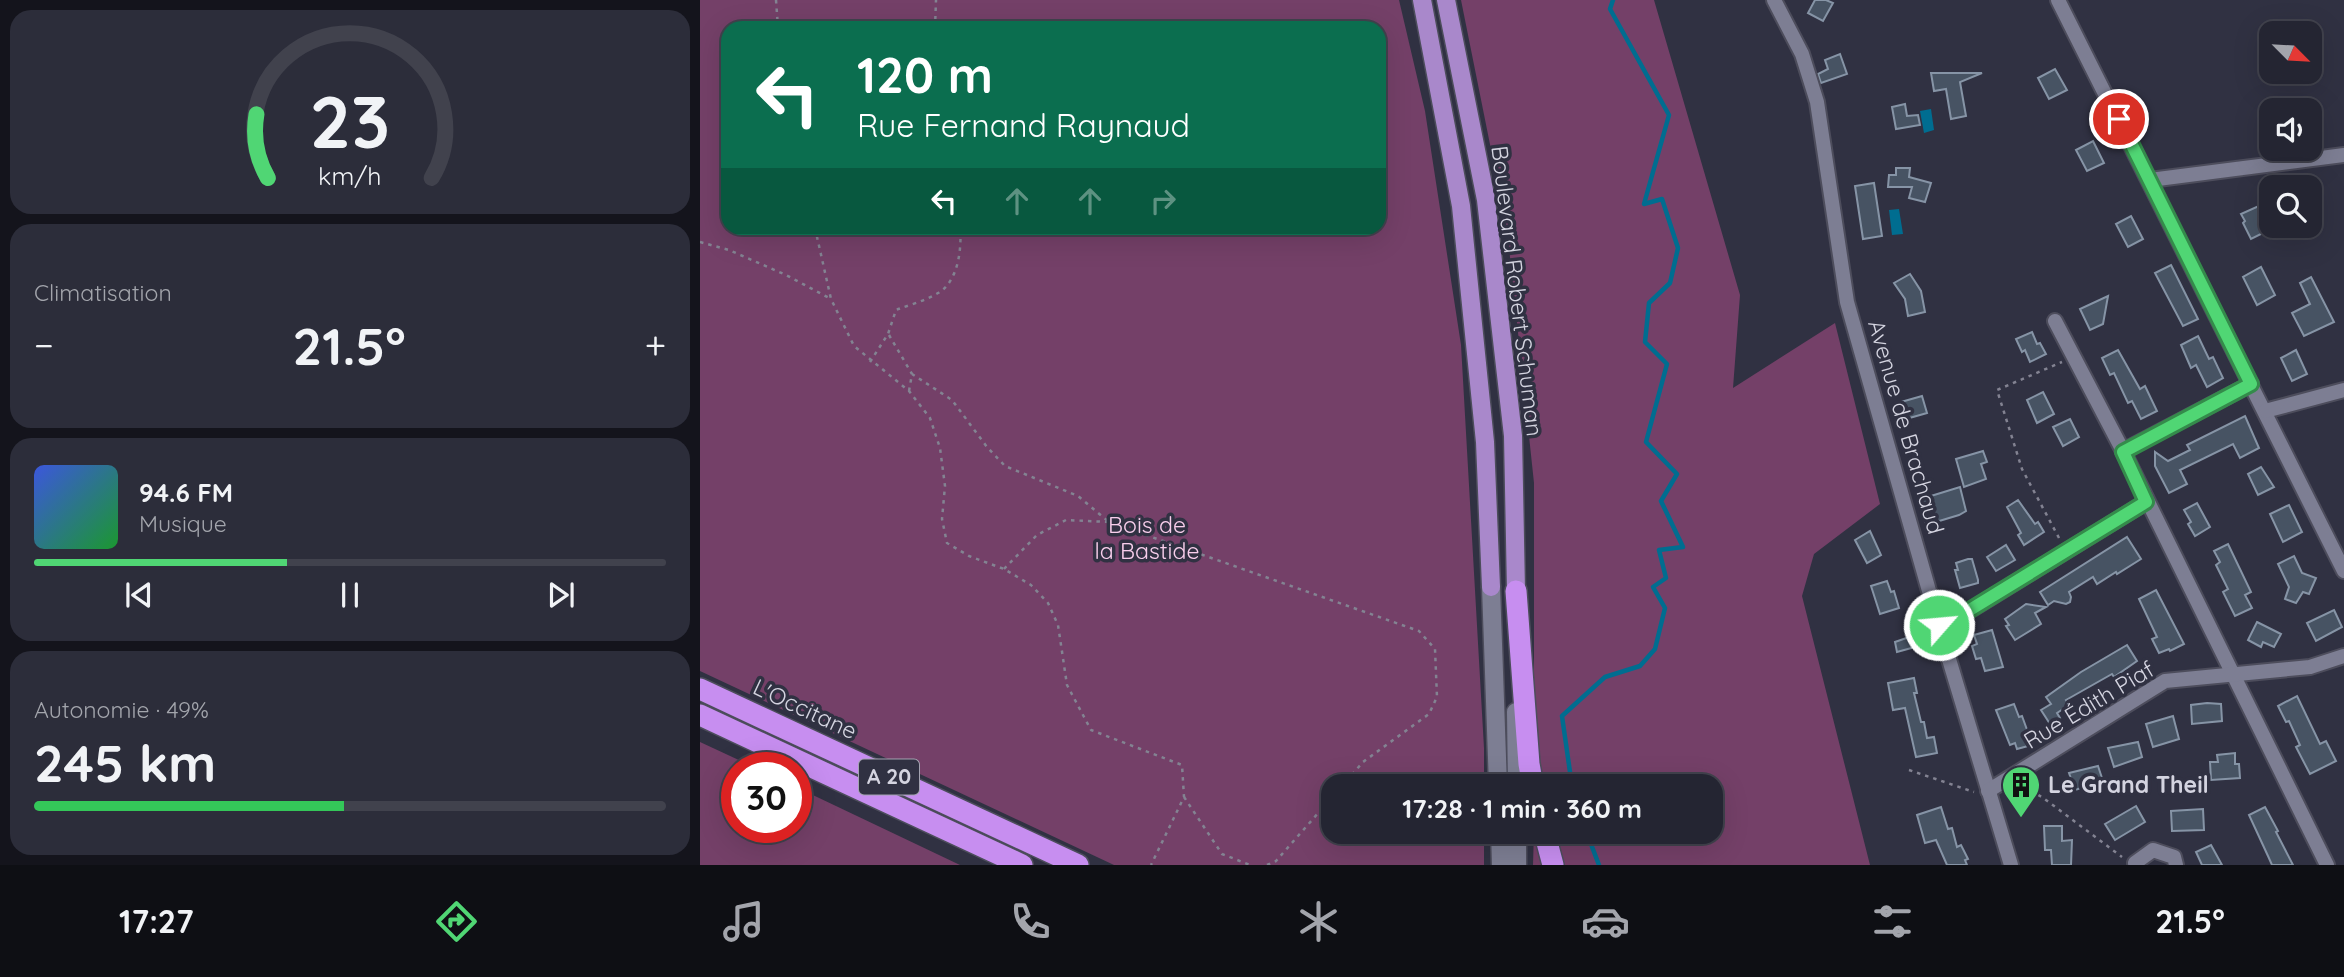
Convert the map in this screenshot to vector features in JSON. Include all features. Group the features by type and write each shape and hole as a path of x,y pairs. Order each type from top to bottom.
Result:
{"highway":[{"path":"1516,591 1531,774"},
{"name":"L'Occitane","path":"700,689 1078,865"},
{"name":"A 20","path":"700,715 1022,865"},
{"path":"1547,844 1553,865"}],"main road":[{"name":"Boulevard Robert Schuman","path":"1422,0 1461,206 1485,442 1491,587"},
{"name":"Boulevard Robert Schuman","path":"1446,0 1486,200 1513,436 1516,591"}],"street":[{"name":"Avenue de Brachaud","path":"1774,0 1802,54 1817,102 1847,302 2011,865"},
{"path":"2058,0 2344,571"},
{"path":"2150,180 2344,155"},
{"path":"2055,321 2328,865"},
{"path":"2123,452 2251,384"},
{"path":"2264,411 2344,390"},
{"path":"1939,625 1955,619 2146,502"},
{"path":"1491,587 1498,774"},
{"path":"1516,591 1517,774"},
{"name":"Rue Édith Piaf","path":"1988,791 2165,681 2310,667 2344,656"},
{"path":"1500,844 1501,865"},
{"path":"1517,844 1517,865"},
{"path":"2135,864 2153,850 2175,857 2176,865"}],"path":[{"path":"776,0 778,21"},
{"path":"935,21 936,0"},
{"path":"817,235 831,299 854,346 870,362 909,391 930,418 940,448 945,486 942,519 947,543 969,556 1004,569 1031,585 1048,603 1058,625 1067,685 1091,730 1182,765 1184,797 1151,865"},
{"path":"870,362 888,334 896,310 940,293 954,276 961,235"},
{"path":"700,242 752,260 831,299"},
{"path":"888,334 912,374 952,400 1004,466 1078,496 1109,522"},
{"path":"2063,544 2022,469 1997,390 2064,362"},
{"path":"909,391 912,374"},
{"path":"1004,569 1037,535 1066,520 1109,522 1419,631 1435,649 1437,697 1429,713 1363,762 1352,774"},
{"path":"1909,770 1973,792 1988,791"},
{"path":"2023,787 2042,797 2124,859 2135,864"},
{"path":"1184,797 1222,854 1250,865"},
{"path":"1267,865 1276,861 1321,810"}],"green space":[{"name":"Bois de la Bastide","path":"700,0 1399,0 1425,111 1461,345 1484,774 1321,774 1321,844 1484,844 1484,865 1114,865 700,671"},
{"path":"1461,0 1654,0 1740,295 1733,388 1835,323 1880,504 1814,554 1802,596 1870,865 1533,865 1534,844 1723,844 1723,774 1534,774 1534,483 1507,229"},
{"path":"700,742 722,752 721,843 812,843 812,795 960,865 700,865"}],"water":[{"path":"1931,109 1934,130 1924,133 1920,111"},
{"path":"1899,209 1903,234 1892,235 1889,210"}],"building":[{"path":"1815,0 1833,3 1823,21 1808,13"},
{"path":"1840,54 1847,74 1821,83 1818,74 1828,69 1825,60"},
{"path":"2055,69 2067,90 2049,99 2038,78"},
{"path":"1931,73 1982,73 1960,82 1966,116 1951,119 1946,89 1934,91"},
{"path":"1905,104 1907,116 1918,115 1920,125 1896,129 1892,107"},
{"path":"2093,141 2104,163 2087,171 2076,150"},
{"path":"1896,168 1910,168 1909,177 1931,183 1925,202 1909,198 1912,187 1888,187 1889,175 1896,175"},
{"path":"1874,183 1882,236 1863,239 1855,186"},
{"path":"2259,206 2259,235 2251,239 2241,214"},
{"path":"2131,216 2143,239 2128,247 2116,224"},
{"path":"2171,265 2198,319 2183,326 2155,273"},
{"path":"2261,267 2275,295 2257,305 2243,277"},
{"path":"1910,274 1921,291 1925,312 1908,316 1905,299 1894,283"},
{"path":"2311,277 2334,322 2304,336 2292,313 2310,304 2300,283"},
{"path":"2108,296 2103,324 2090,330 2080,309"},
{"path":"2032,332 2037,344 2040,343 2046,354 2030,362 2016,339"},
{"path":"2198,336 2209,359 2213,357 2223,378 2207,387 2196,365 2191,368 2181,345"},
{"path":"2118,350 2140,389 2145,386 2157,411 2141,419 2132,401 2128,403 2114,373 2110,375 2102,358"},
{"path":"2296,350 2307,374 2292,381 2281,358"},
{"path":"2043,392 2054,414 2037,423 2027,400"},
{"path":"1922,396 1927,413 1906,419 1901,402"},
{"path":"2245,416 2259,448 2240,458 2233,444 2180,470 2187,484 2169,493 2155,466 2155,452 2168,461 2190,450 2187,445"},
{"path":"2070,419 2079,437 2063,446 2053,427"},
{"path":"1983,451 1987,462 1981,464 1986,479 1964,487 1956,459"},
{"path":"2261,467 2274,487 2258,495 2248,474"},
{"path":"1960,487 1966,511 1926,525 1918,500"},
{"path":"2018,500 2044,532 2024,545 2018,535 2021,533 2007,507"},
{"path":"2197,503 2210,527 2195,536 2184,510"},
{"path":"2289,505 2302,532 2283,542 2270,514"},
{"path":"1870,531 1881,555 1867,563 1855,540"},
{"path":"2127,537 2141,559 2097,584 2093,577 2069,592 2070,602 2066,604 2054,601 2048,605 2040,592"},
{"path":"2228,544 2251,592 2245,595 2252,608 2235,616 2223,592 2228,589 2216,565 2220,562 2214,551"},
{"path":"2006,545 2015,560 1996,571 1987,557"},
{"path":"2294,556 2302,573 2316,578 2309,594 2303,592 2296,603 2285,599 2289,587 2278,564"},
{"path":"1972,559 1978,583 1960,588 1956,563"},
{"path":"1887,581 1891,592 1894,591 1899,608 1880,614 1871,586"},
{"path":"2156,590 2184,644 2159,653 2152,639 2157,637 2139,599"},
{"path":"2026,604 2046,607 2035,613 2041,624 2015,640 2006,626 2009,625 2005,619"},
{"path":"2334,610 2342,627 2316,641 2307,623"},
{"path":"2257,622 2281,634 2274,647 2263,642 2261,647 2248,640"},
{"path":"1992,630 2003,667 1985,671 1981,658 1976,659 1972,646 1977,644 1974,635"},
{"path":"1912,636 1915,647 1897,652 1895,642"},
{"path":"2127,645 2137,661 2114,677 2112,674 2066,700 2069,705 2057,713 2060,718 2050,724 2041,710 2051,704 2046,697 2081,672"},
{"path":"1914,678 1917,693 1914,693 1921,722 1924,722 1927,738 1934,737 1937,753 1916,757 1905,708 1893,710 1888,683"},
{"path":"2297,696 2320,744 2326,741 2336,761 2310,774 2296,747 2300,745 2289,721 2286,722 2278,706"},
{"path":"2014,704 2019,717 2022,716 2030,738 2026,739 2028,746 2017,749 2015,743 2010,745 1996,710"},
{"path":"2221,704 2222,721 2192,724 2191,705"},
{"path":"2173,716 2179,739 2153,747 2146,724"},
{"path":"2138,742 2142,757 2114,767 2108,748"},
{"path":"2235,753 2235,764 2239,764 2240,778 2211,780 2210,762 2218,762 2217,755"},
{"path":"2098,766 2103,781 2075,790 2069,773"},
{"path":"2136,806 2145,822 2115,840 2105,824"},
{"path":"1941,807 1948,829 1952,828 1957,847 1961,845 1968,859 1965,860 1967,865 1947,865 1936,840 1925,843 1917,815"},
{"path":"2265,807 2293,865 2272,865 2249,815"},
{"path":"2203,809 2204,830 2172,831 2171,811"},
{"path":"2044,826 2062,826 2062,841 2072,840 2071,865 2052,865 2051,850 2045,850"},
{"path":"2211,845 2222,865 2202,865 2196,852"}],"waterway":[{"path":"1570,774 1562,716 1605,677 1640,666 1655,649 1665,608 1653,587 1666,578 1659,550 1683,547 1661,501 1677,474 1646,442 1667,364 1645,342 1649,303 1670,283 1678,248 1662,199 1644,204 1669,115 1610,9 1613,0"},
{"path":"1591,844 1599,865"}],"place":[{"name":"Le Grand Theil","path":"2021,819"}],"route":[{"path":"1939,625 1955,619 2146,502 2123,452 2251,384 2119,119"}]}
